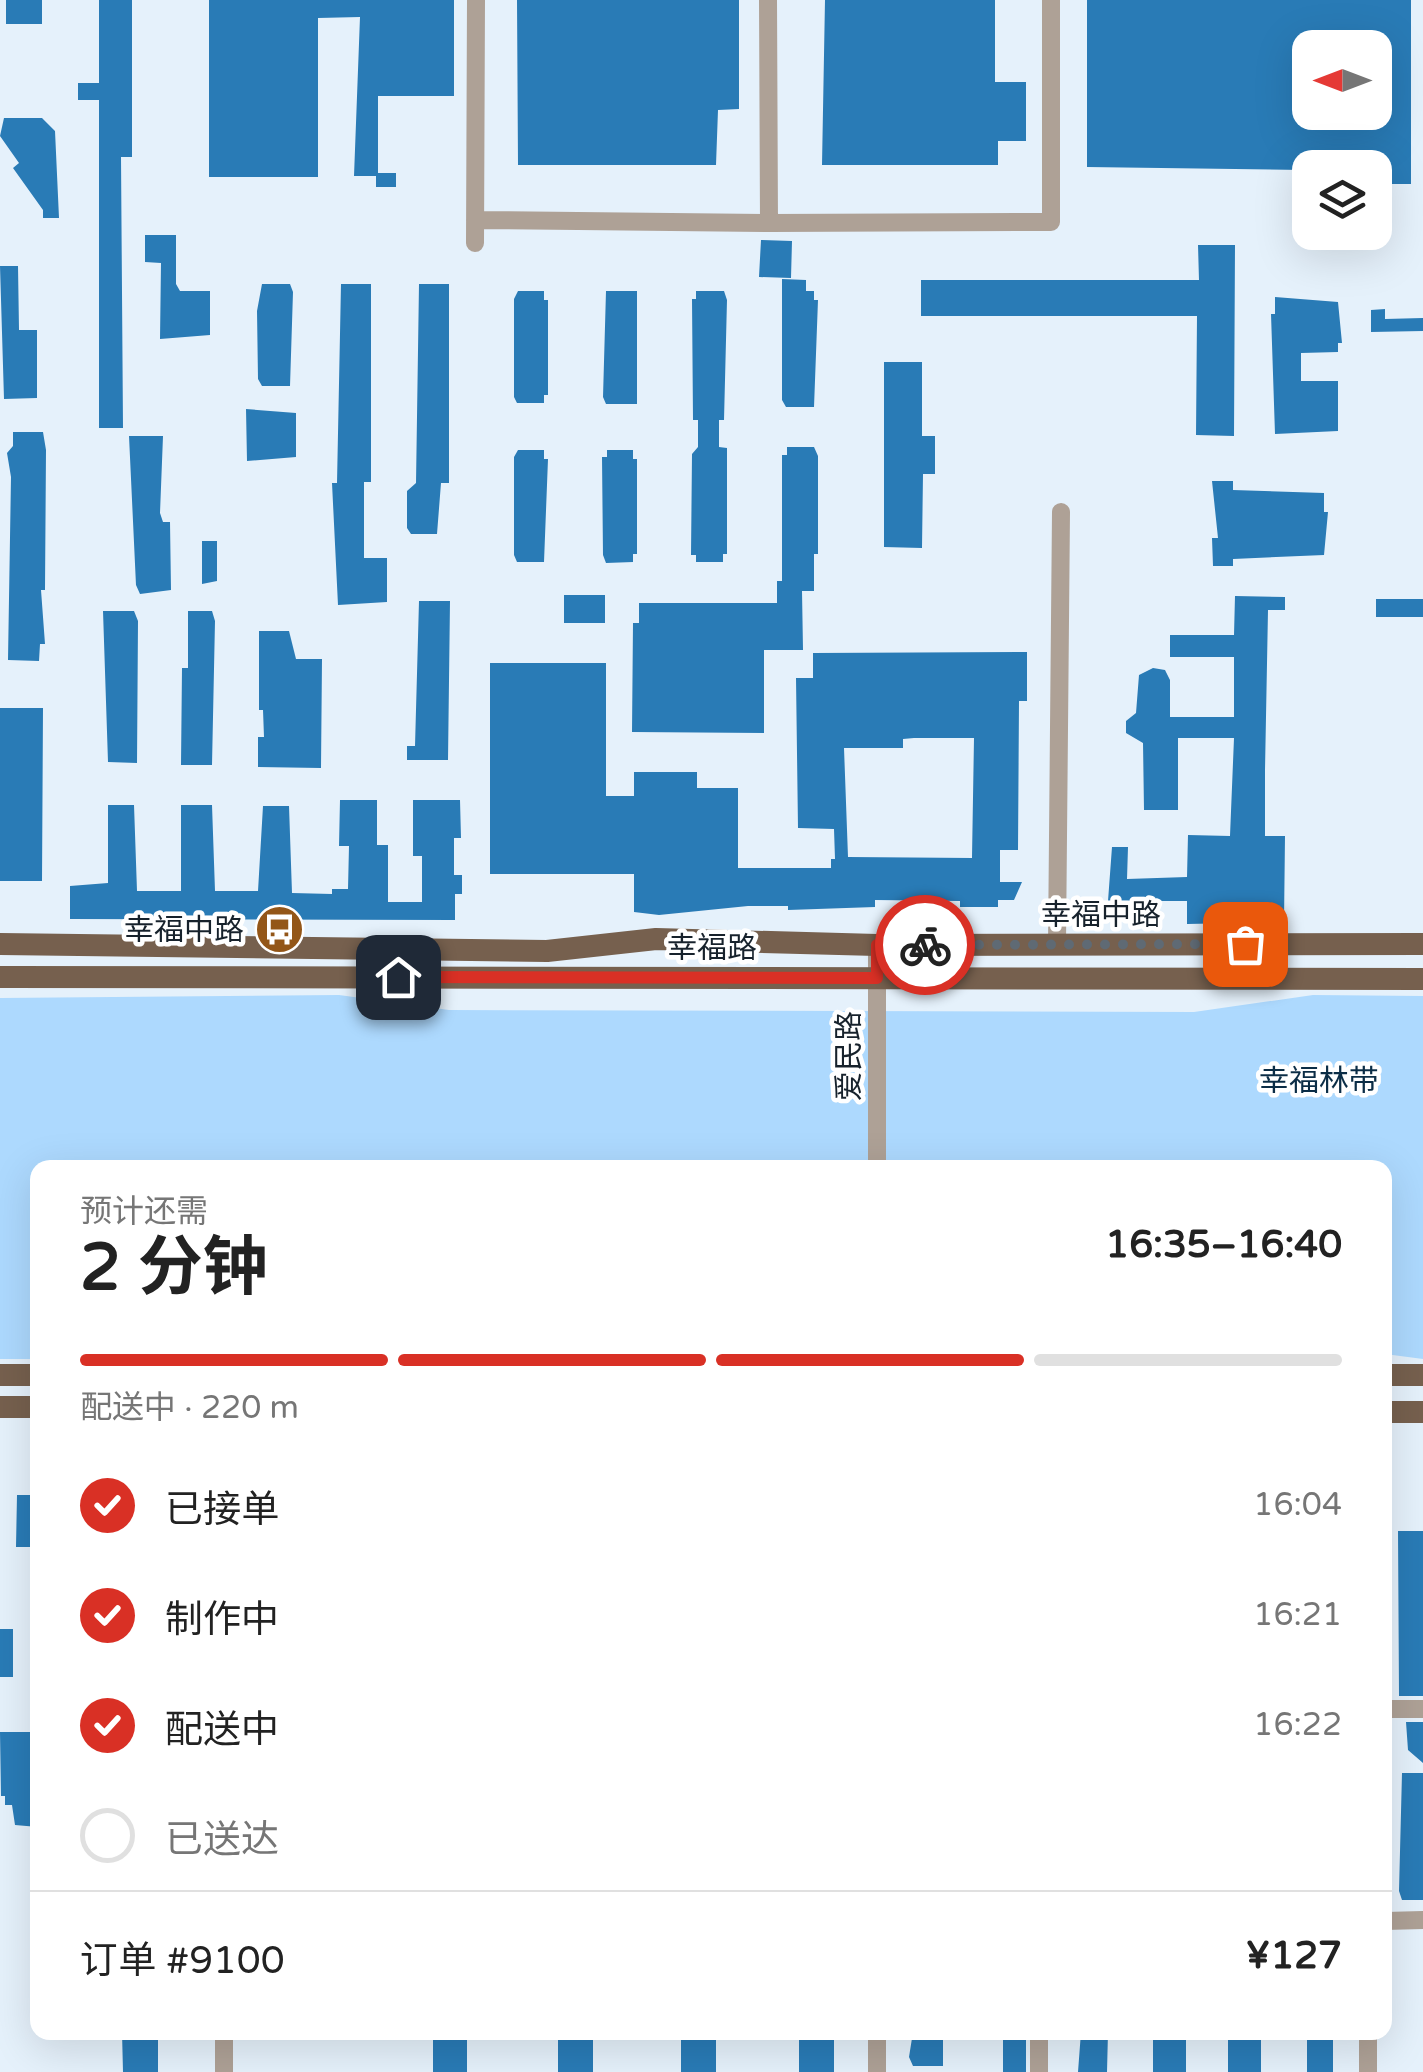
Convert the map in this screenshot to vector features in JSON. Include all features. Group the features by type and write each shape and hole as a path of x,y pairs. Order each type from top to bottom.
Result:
{"main road":[{"name":"幸福中路","path":"0,944 547,951 656,939 877,945 1423,944"},
{"name":"幸福路","path":"0,977 1423,979"},
{"path":"0,1375 30,1375"},
{"path":"1392,1375 1423,1375"},
{"path":"0,1407 30,1407"},
{"path":"1392,1412 1423,1412"}],"street":[{"path":"475,242 476,0"},
{"path":"768,0 770,223"},
{"path":"475,220 1050,222 1051,0"},
{"path":"1057,945 1061,512"},
{"name":"爱民路","path":"877,945 877,1160"},
{"path":"1392,1709 1423,1709"},
{"path":"1392,1922 1423,1920"},
{"path":"224,2040 224,2072"},
{"path":"877,2040 877,2072"},
{"path":"1039,2040 1039,2072"},
{"path":"1368,2040 1368,2072"}],"green space":[{"name":"幸福林带","path":"339,995 449,1010 1194,1012 1313,995 1423,996 1423,1359 1392,1355 1392,1160 30,1160 30,1359 0,1359 0,998"}],"building":[{"path":"6,0 42,0 42,24 6,24"},
{"path":"99,0 132,0 132,157 121,157 123,428 99,428 99,100 78,100 78,83 99,83"},
{"path":"209,0 454,0 454,96 378,96 378,173 396,173 396,187 376,187 376,176 354,176 360,17 318,18 318,177 209,177"},
{"path":"517,0 739,0 739,109 718,110 716,165 518,165"},
{"path":"825,0 995,0 995,82 1026,82 1026,141 998,141 998,165 822,165"},
{"path":"1087,0 1411,0 1411,184 1392,184 1392,150 1292,150 1292,170 1087,167"},
{"path":"4,118 42,118 55,131 59,218 43,218 43,210 13,168 19,163 0,136"},
{"path":"145,235 176,235 176,284 180,291 210,291 210,335 160,339 161,263 145,262"},
{"path":"761,240 792,241 791,278 759,277"},
{"path":"1198,245 1235,245 1234,436 1196,435 1197,316 921,316 921,280 1199,280"},
{"path":"0,266 18,266 19,330 37,330 37,398 4,399"},
{"path":"782,279 806,280 806,291 814,291 814,300 818,300 814,407 786,407 782,400"},
{"path":"262,284 290,284 293,292 290,386 262,386 258,379 257,311"},
{"path":"341,284 371,284 371,482 364,482 364,558 387,558 387,602 338,605 332,483 337,483"},
{"path":"419,284 449,284 449,483 441,483 437,534 411,534 407,528 407,491 416,483"},
{"path":"518,291 544,291 544,300 548,300 548,395 544,395 544,403 517,403 514,397 514,299"},
{"path":"606,291 637,291 637,404 606,404 603,397"},
{"path":"696,291 724,291 727,300 724,420 719,420 719,447 727,448 727,554 723,554 723,562 696,562 696,555 691,555 692,454 698,447 698,420 693,420 692,299 696,299"},
{"path":"1275,297 1338,302 1342,343 1338,343 1338,352 1301,353 1301,381 1338,381 1338,431 1275,434 1271,314 1275,314"},
{"path":"1385,309 1385,319 1423,318 1423,331 1371,332 1371,310"},
{"path":"884,362 922,362 922,436 935,436 935,474 923,474 922,548 884,547"},
{"path":"246,409 296,413 296,457 247,461"},
{"path":"13,432 43,432 46,450 45,590 41,590 45,644 40,644 39,661 8,660 11,477 7,453 13,446"},
{"path":"129,436 163,436 160,513 163,522 170,522 171,590 140,594 136,585"},
{"path":"787,447 814,447 818,456 818,554 814,554 814,591 802,591 803,650 764,650 764,733 632,732 633,623 639,623 639,603 777,603 777,581 782,581 782,455 787,455"},
{"path":"518,450 544,450 544,459 548,459 544,562 517,562 514,555 514,457"},
{"path":"607,450 633,450 633,459 637,459 637,554 633,554 633,562 606,563 603,555 602,457 607,457"},
{"path":"1212,481 1233,481 1233,490 1324,493 1324,512 1328,512 1324,555 1233,559 1233,566 1213,566 1212,538 1218,538"},
{"path":"202,541 217,541 217,581 202,584"},
{"path":"564,595 605,595 605,623 564,623"},
{"path":"1235,596 1285,597 1285,610 1268,610 1265,770 1265,836 1285,836 1284,922 1187,924 1187,901 1108,901 1112,847 1128,847 1127,879 1187,877 1188,835 1230,836 1234,738 1178,738 1178,810 1144,810 1143,743 1126,733 1126,721 1136,713 1139,675 1153,668 1165,670 1170,680 1170,717 1234,717 1234,657 1170,657 1170,635 1234,635"},
{"path":"1376,599 1423,599 1423,617 1376,617"},
{"path":"419,601 450,601 448,760 407,760 407,746 415,746"},
{"path":"103,611 134,611 138,621 137,763 108,762"},
{"path":"188,611 212,611 215,621 212,765 181,765 182,668 188,668"},
{"path":"259,631 289,631 296,659 322,659 321,768 258,767 258,737 264,737 263,710 259,710"},
{"path":"1027,652 1027,701 1019,701 1018,850 1000,850 1000,882 1022,882 1014,900 998,900 998,907 960,907 960,901 875,900 875,907 788,910 788,906 748,906 659,915 634,912 634,874 490,874 490,663 606,663 606,796 634,796 634,772 697,772 697,788 738,788 738,868 831,868 831,859 835,859 834,829 798,828 796,678 813,678 813,653","holes":["914,738 974,738 972,858 848,857 844,748 903,748 903,739"]},
{"path":"0,708 43,708 42,881 0,881"},
{"path":"340,800 377,800 377,845 388,845 388,902 422,902 422,856 413,856 413,800 460,800 461,838 454,838 454,875 462,875 462,894 455,894 455,920 70,919 70,886 108,883 108,805 134,805 137,891 181,891 181,805 212,805 215,891 258,891 263,806 289,806 292,893 332,894 332,889 348,889 349,846 339,846"},
{"path":"17,1495 30,1495 30,1547 16,1547"},
{"path":"1398,1531 1423,1531 1423,1696 1399,1696"},
{"path":"0,1629 13,1629 13,1677 0,1677"},
{"path":"1406,1722 1423,1722 1423,1763 1408,1750"},
{"path":"0,1732 30,1732 30,1826 15,1825 12,1805 5,1805 5,1796 1,1796"},
{"path":"1402,1773 1423,1773 1423,1900 1402,1900 1399,1891"},
{"path":"122,2040 158,2040 158,2072 123,2072"},
{"path":"433,2040 467,2040 467,2072 433,2072"},
{"path":"558,2040 593,2040 593,2072 558,2072"},
{"path":"681,2040 716,2040 716,2072 681,2072"},
{"path":"799,2040 834,2040 834,2072 799,2072"},
{"path":"912,2040 943,2040 943,2066 913,2066 909,2057"},
{"path":"1003,2040 1026,2040 1026,2072 1003,2072"},
{"path":"1080,2040 1108,2040 1107,2072 1078,2072"},
{"path":"1153,2040 1186,2040 1186,2072 1153,2072"},
{"path":"1228,2040 1261,2040 1261,2072 1228,2072"},
{"path":"1307,2040 1333,2040 1333,2072 1307,2072"}],"way so far":[{"path":"925,945 1245,944"}],"place":[{"name":"幸福中路","path":"279,930"}],"route":[{"path":"398,977 877,978 877,945 925,945"}]}
